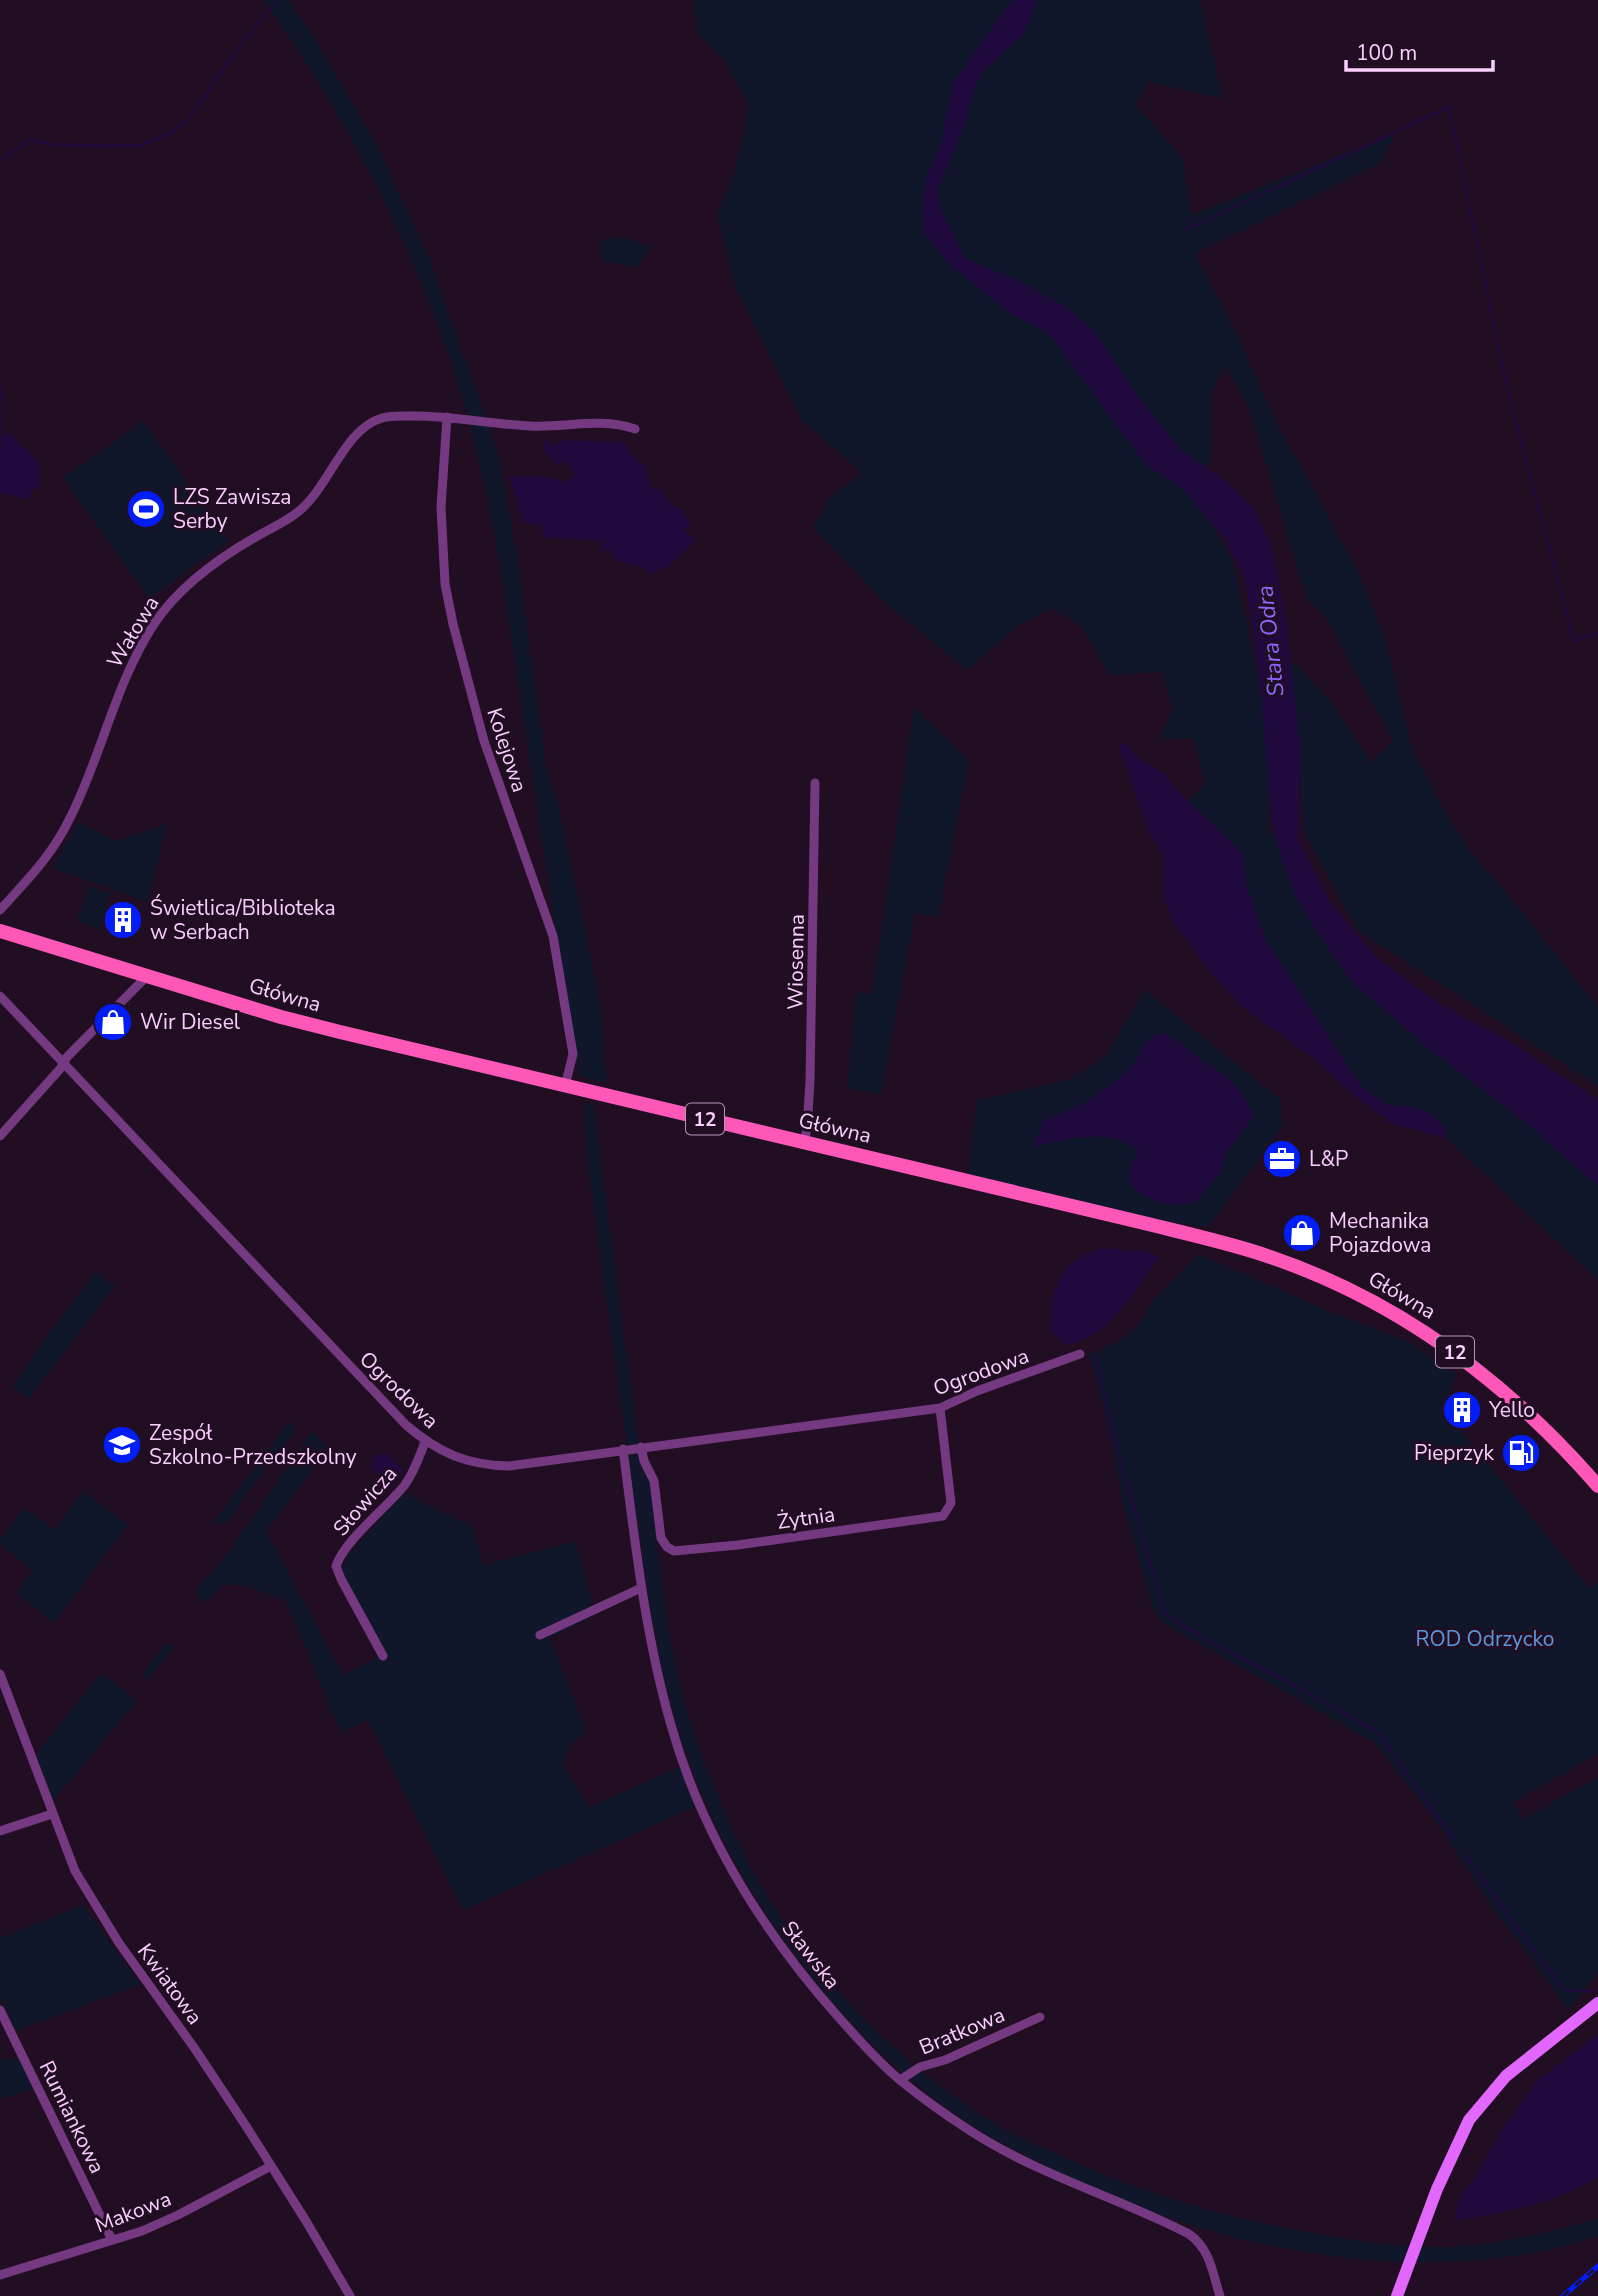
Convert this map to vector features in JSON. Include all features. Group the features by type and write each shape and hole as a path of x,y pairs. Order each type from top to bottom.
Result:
{"main road":[{"name":"Główna","path":"0,931 304,1023 1254,1251 1320,1276 1404,1319 1473,1365 1545,1429 1598,1486"},
{"path":"1397,2296 1437,2189 1469,2120 1506,2077 1598,2003"}],"street":[{"name":"Wałowa","path":"0,910 37,872 71,817 132,660 154,624 176,596 207,569 299,512 323,486 351,440 372,422 383,417 447,417 533,427 606,423 635,429"},
{"name":"Kolejowa","path":"447,417 441,507 445,584 464,670 484,741 553,936 573,1054 565,1086"},
{"name":"Wiosenna","path":"804,1142 810,1067 815,783"},
{"path":"0,1136 67,1057 147,976"},
{"name":"Ogrodowa","path":"0,996 406,1426 447,1454 486,1465 509,1466 940,1408 977,1391 1080,1354"},
{"name":"Żytnia","path":"641,1447 653,1481 661,1538 667,1547 682,1552 737,1545 943,1516 951,1503 940,1408"},
{"name":"Słowicza","path":"383,1656 336,1566 355,1538 404,1486 416,1466 425,1441"},
{"name":"Sławska","path":"622,1449 648,1632 680,1756 713,1832 746,1895 818,1994 871,2053 900,2080 1013,2157 1189,2234 1200,2242 1206,2251 1220,2296"},
{"path":"540,1635 640,1588"},
{"name":"Kwiatowa","path":"0,1674 51,1814 75,1871 100,1915 195,2049 271,2166 350,2296"},
{"path":"0,1830 51,1814"},
{"name":"Rumiankowa","path":"0,2010 112,2240"},
{"name":"Bratkowa","path":"900,2080 920,2067 945,2060 1040,2017"},
{"name":"Makowa","path":"0,2275 112,2240 178,2215 271,2166"}],"green space":[{"path":"263,0 288,0 315,39 377,146 430,261 497,449 516,549 547,772 557,801 602,1019 606,1083 579,1076 498,555 479,460 454,373 412,260 386,205 328,99"},
{"path":"693,0 1200,0 1222,98 1148,82 1136,105 1183,158 1191,215 1396,133 1381,163 1195,253 1239,339 1278,426 1358,572 1386,641 1412,747 1444,810 1470,851 1598,1007 1598,1086 1357,930 1305,834 1291,660 1330,700 1371,763 1393,741 1325,616 1307,600 1249,408 1226,367 1212,390 1211,462 1191,488 1232,558 1262,694 1270,767 1268,835 1273,832 1294,893 1351,981 1427,1047 1535,1130 1598,1186 1598,1280 1445,1137 1446,1129 1411,1107 1385,1104 1360,1085 1266,940 1247,888 1243,854 1187,800 1206,785 1193,738 1159,739 1173,710 1162,672 1110,675 1082,627 1052,608 1021,624 967,670 885,603 813,527 830,497 862,473 802,420 736,288 717,213 735,172 749,107 727,64 697,32"},
{"path":"626,238 650,247 637,267 604,261 598,249 603,239"},
{"name":"LZS Zawisza Serby","path":"143,421 229,541 149,598 63,478"},
{"path":"914,707 969,761 938,918 915,913 881,1094 847,1088 856,992 872,995"},
{"path":"79,822 116,841 167,824 147,902 53,868"},
{"path":"89,886 111,893 99,929 77,921"},
{"path":"1145,990 1281,1100 1283,1126 1208,1227 1078,1209 967,1184 977,1100 1068,1080 1105,1057"},
{"path":"583,1102 593,1104 641,1462 649,1477 667,1617 685,1706 715,1789 753,1872 778,1913 839,1992 873,2028 910,2061 987,2119 1019,2137 1102,2174 1158,2194 1273,2225 1401,2246 1478,2244 1530,2236 1598,2219 1598,2237 1554,2249 1488,2259 1427,2262 1366,2260 1306,2252 1187,2224 1074,2180 993,2138 954,2114 918,2086 849,2020 789,1946 737,1866 715,1823 682,1742 661,1665 641,1546 588,1165"},
{"name":"ROD Odrzycko","path":"1199,1254 1335,1314 1406,1340 1457,1375 1442,1408 1589,1588 1598,1582 1598,1754 1513,1802 1521,1819 1598,1778 1598,1972 1568,2010 1496,1913 1435,1820 1375,1743 1161,1622 1153,1608 1123,1503 1104,1408 1089,1355 1119,1341 1137,1327 1153,1301"},
{"path":"96,1272 115,1286 28,1399 13,1386"},
{"path":"289,1422 296,1429 224,1525 214,1521"},
{"path":"312,1432 329,1448 266,1531 343,1675 384,1653 345,1580 342,1568 348,1555 404,1493 473,1527 483,1565 575,1541 591,1599 589,1619 550,1638 586,1732 570,1745 562,1764 589,1807 680,1767 697,1806 463,1910 368,1719 344,1732 330,1711 286,1601 246,1586 226,1584 203,1603 195,1590 225,1557"},
{"path":"83,1491 128,1525 54,1623 15,1593 33,1570 0,1545 0,1540 24,1508 54,1530"},
{"path":"166,1643 174,1647 148,1679 142,1675"},
{"path":"101,1673 137,1701 53,1801 35,1756"},
{"path":"83,1905 140,1984 16,2031 0,1998 0,1938"},
{"path":"9,2058 19,2060 33,2089 0,2099 0,2061"}],"water":[{"name":"Stara Odra","path":"1012,0 1038,0 1024,34 980,74 961,134 937,190 941,209 965,258 1068,308 1098,336 1140,399 1180,449 1222,478 1253,507 1272,547 1287,626 1300,744 1299,841 1329,900 1375,956 1441,1005 1503,1037 1598,1100 1598,1186 1535,1130 1427,1047 1351,981 1294,893 1273,832 1259,672 1251,615 1244,577 1226,540 1183,489 1146,465 1050,335 1008,312 947,262 924,232 925,179 941,143 953,83"},
{"path":"9,433 39,464 39,488 31,490 30,500 0,493 0,437"},
{"path":"544,439 554,447 564,440 625,442 632,456 645,465 651,489 661,489 671,505 680,508 691,524 684,530 695,540 668,565 648,574 644,568 614,560 609,548 601,552 602,541 545,538 541,525 523,522 509,476 544,476 564,482 575,476 568,461 555,465 544,449"},
{"path":"1123,742 1142,760 1164,773 1179,792 1243,854 1247,888 1266,940 1360,1085 1385,1104 1411,1107 1433,1115 1446,1129 1445,1137 1395,1126 1345,1088 1323,1066 1240,1005 1213,976 1173,922 1164,898 1164,857 1149,832 1119,746"},
{"path":"1166,1033 1235,1084 1255,1115 1227,1151 1220,1172 1195,1203 1165,1205 1134,1190 1128,1177 1138,1150 1114,1138 1086,1137 1032,1147 1043,1121 1085,1103 1133,1065 1148,1040"},
{"path":"1102,1248 1149,1252 1159,1257 1131,1297 1109,1322 1096,1333 1067,1345 1051,1332 1055,1290 1065,1269 1086,1254"},
{"path":"383,1453 404,1470 392,1487 370,1467 374,1456"},
{"path":"1598,2034 1598,2177 1566,2194 1529,2206 1454,2220 1461,2193 1474,2180 1503,2128 1538,2080"}],"waterway":[{"path":"0,161 31,139 47,144 142,145 171,133 187,121 244,40 278,0"},
{"path":"1185,230 1449,107 1507,388 1574,641 1598,633"},
{"path":"0,381 5,436"},
{"path":"1096,1358 1116,1446 1165,1613 1186,1628 1377,1732 1453,1838"},
{"path":"1466,1856 1565,1990 1593,1991"}],"railway":[{"path":"1563,2296 1598,2266"}],"place":[{"name":"LZS Zawisza Serby","path":"146,509"},
{"name":"Świetlica/Biblioteka w Serbach","path":"123,920"},
{"name":"Wir Diesel","path":"113,1022"},
{"name":"L&P","path":"1282,1159"},
{"name":"Mechanika Pojazdowa","path":"1302,1233"},
{"name":"Yello","path":"1462,1410"},
{"name":"Zespół Szkolno-Przedszkolny","path":"122,1445"},
{"name":"Pieprzyk","path":"1521,1453"}]}
